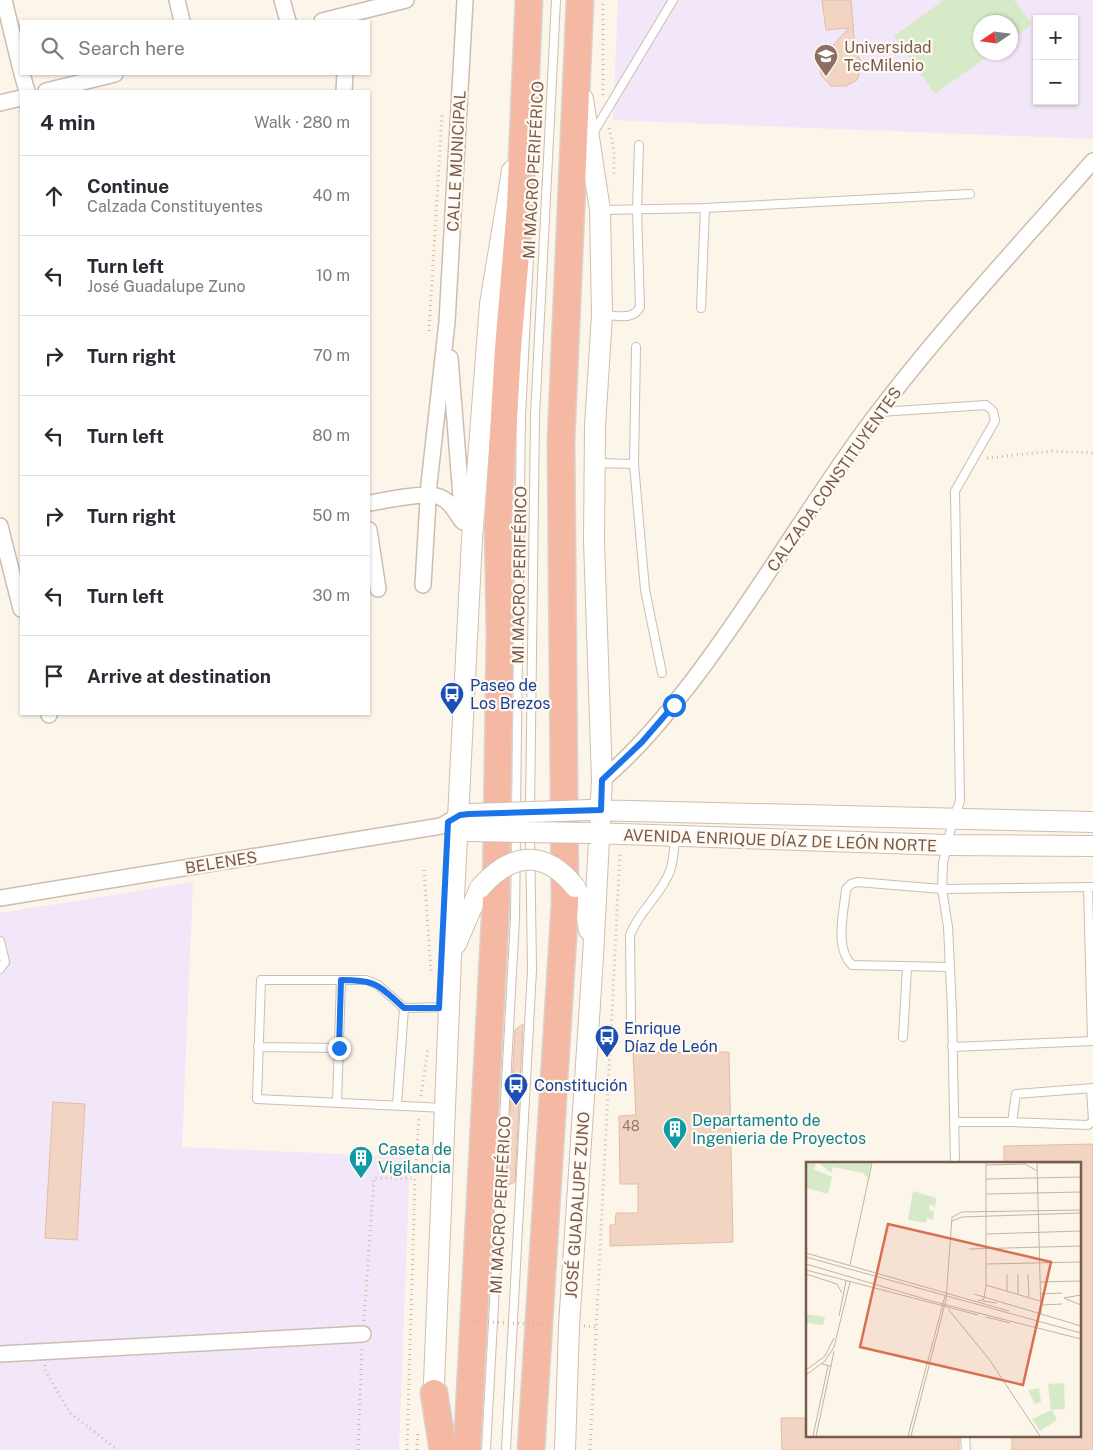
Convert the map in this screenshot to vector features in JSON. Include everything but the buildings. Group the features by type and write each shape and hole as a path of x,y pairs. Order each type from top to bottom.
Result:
{"highway":[{"path":"467,1450 496,901 500,643 498,521 524,110 529,0"},
{"path":"531,1450 565,904 561,440 580,0"},
{"path":"434,1393 443,1450"}],"main road":[{"name":"JOSÉ GUADALUPE ZUNO","path":"565,1450 569,1326 594,957 596,810 602,780 594,541 594,463 602,315 600,210 578,67"},
{"path":"431,1450 446,1108 442,1007 450,957 459,823 468,530 490,304 524,110"},
{"name":"AVENIDA ENRIQUE DÍAZ DE LEÓN NORTE","path":"459,823 596,810 1093,822"},
{"name":"AVENIDA ENRIQUE DÍAZ DE LEÓN NORTE","path":"459,823 596,833 675,836 947,845 1093,846"},
{"path":"450,957 480,888 506,864 517,860 544,862 556,867 575,887 587,917 594,957"}],"street":[{"path":"4,0 20,66"},
{"path":"177,0 182,20"},
{"path":"282,0 288,20"},
{"path":"331,20 348,18 380,3 406,0"},
{"name":"CALLE MUNICIPAL","path":"423,585 428,495 448,322 465,0"},
{"path":"22,75 27,90"},
{"path":"50,90 111,75"},
{"path":"344,90 345,75"},
{"path":"0,102 20,98"},
{"name":"CALZADA CONSTITUYENTES","path":"602,780 617,767 654,727 727,635 801,524 880,412 942,333 1093,161"},
{"name":"CALLE MUNICIPAL","path":"448,322 468,530"},
{"path":"370,503 428,495 440,496 450,503 468,530"},
{"path":"0,526 20,606"},
{"path":"370,537 378,589"},
{"name":"BELENES","path":"0,898 459,823"},
{"path":"0,1354 363,1334"}],"lane":[{"name":"MI MACRO PERIFÉRICO","path":"506,1450 532,970 530,728 535,416 556,0"},
{"path":"590,138 673,0"},
{"path":"602,315 632,316 637,314 640,307 637,209 639,145"},
{"path":"600,210 705,208 970,194"},
{"path":"701,308 705,208"},
{"name":"MI MACRO PERIFÉRICO","path":"486,1450 515,918 521,416 529,248"},
{"path":"636,347 634,464 645,590 662,673"},
{"path":"880,412 986,405 993,410 995,421 955,490 960,801 953,820 943,863 942,889 948,926 956,1162"},
{"path":"594,463 634,464"},
{"path":"631,1020 630,935 635,922 658,892 670,872 675,836"},
{"path":"949,967 852,964 845,958 842,948 846,890 851,884 857,882 942,889 1090,887 1092,1041 952,1047"},
{"path":"0,942 5,962 0,969"},
{"path":"903,1037 907,967"},
{"path":"442,1007 404,1008 378,985 366,980 261,980 257,1099 446,1108"},
{"path":"338,1103 341,980"},
{"path":"397,1105 404,1008"},
{"path":"258,1047 339,1048"},
{"path":"954,1122 1088,1125 1093,1121 1092,1089 1016,1094 1012,1122"}],"path":[{"path":"429,338 442,113"},
{"path":"972,460 1053,451 1093,452"},
{"path":"424,870 442,1007"},
{"path":"407,1450 415,1178 420,1106 428,1047"},
{"path":"358,1450 363,1334 374,1178 415,1178"},
{"path":"468,1321 553,1325"},
{"path":"45,1352 45,1370 70,1414 118,1450"},
{"path":"417,1450 418,1424"}],"shaded area":[{"name":"Universidad TecMilenio","path":"618,0 1093,0 1093,139 613,120"},
{"path":"193,882 182,1147 410,1157 399,1450 0,1450 0,913"}],"green space":[{"path":"944,0 1014,0 1032,24 1018,35 1018,15 973,15 973,60 982,60 935,94 894,36"}],"place":[{"name":"Universidad TecMilenio","path":"826,77"},
{"name":"Paseo de Los Brezos","path":"452,715"},
{"name":"Enrique Díaz de León","path":"607,1058"},
{"name":"Constitución","path":"516,1106"},
{"name":"Departamento de Ingenieria de Proyectos","path":"675,1150"},
{"name":"Caseta de Vigilancia","path":"361,1179"}],"route":[{"path":"339,1048 341,980 366,980 378,985 404,1008 439,1008 448,822 460,815 469,814 601,810 602,780 642,742 674,705"}]}
